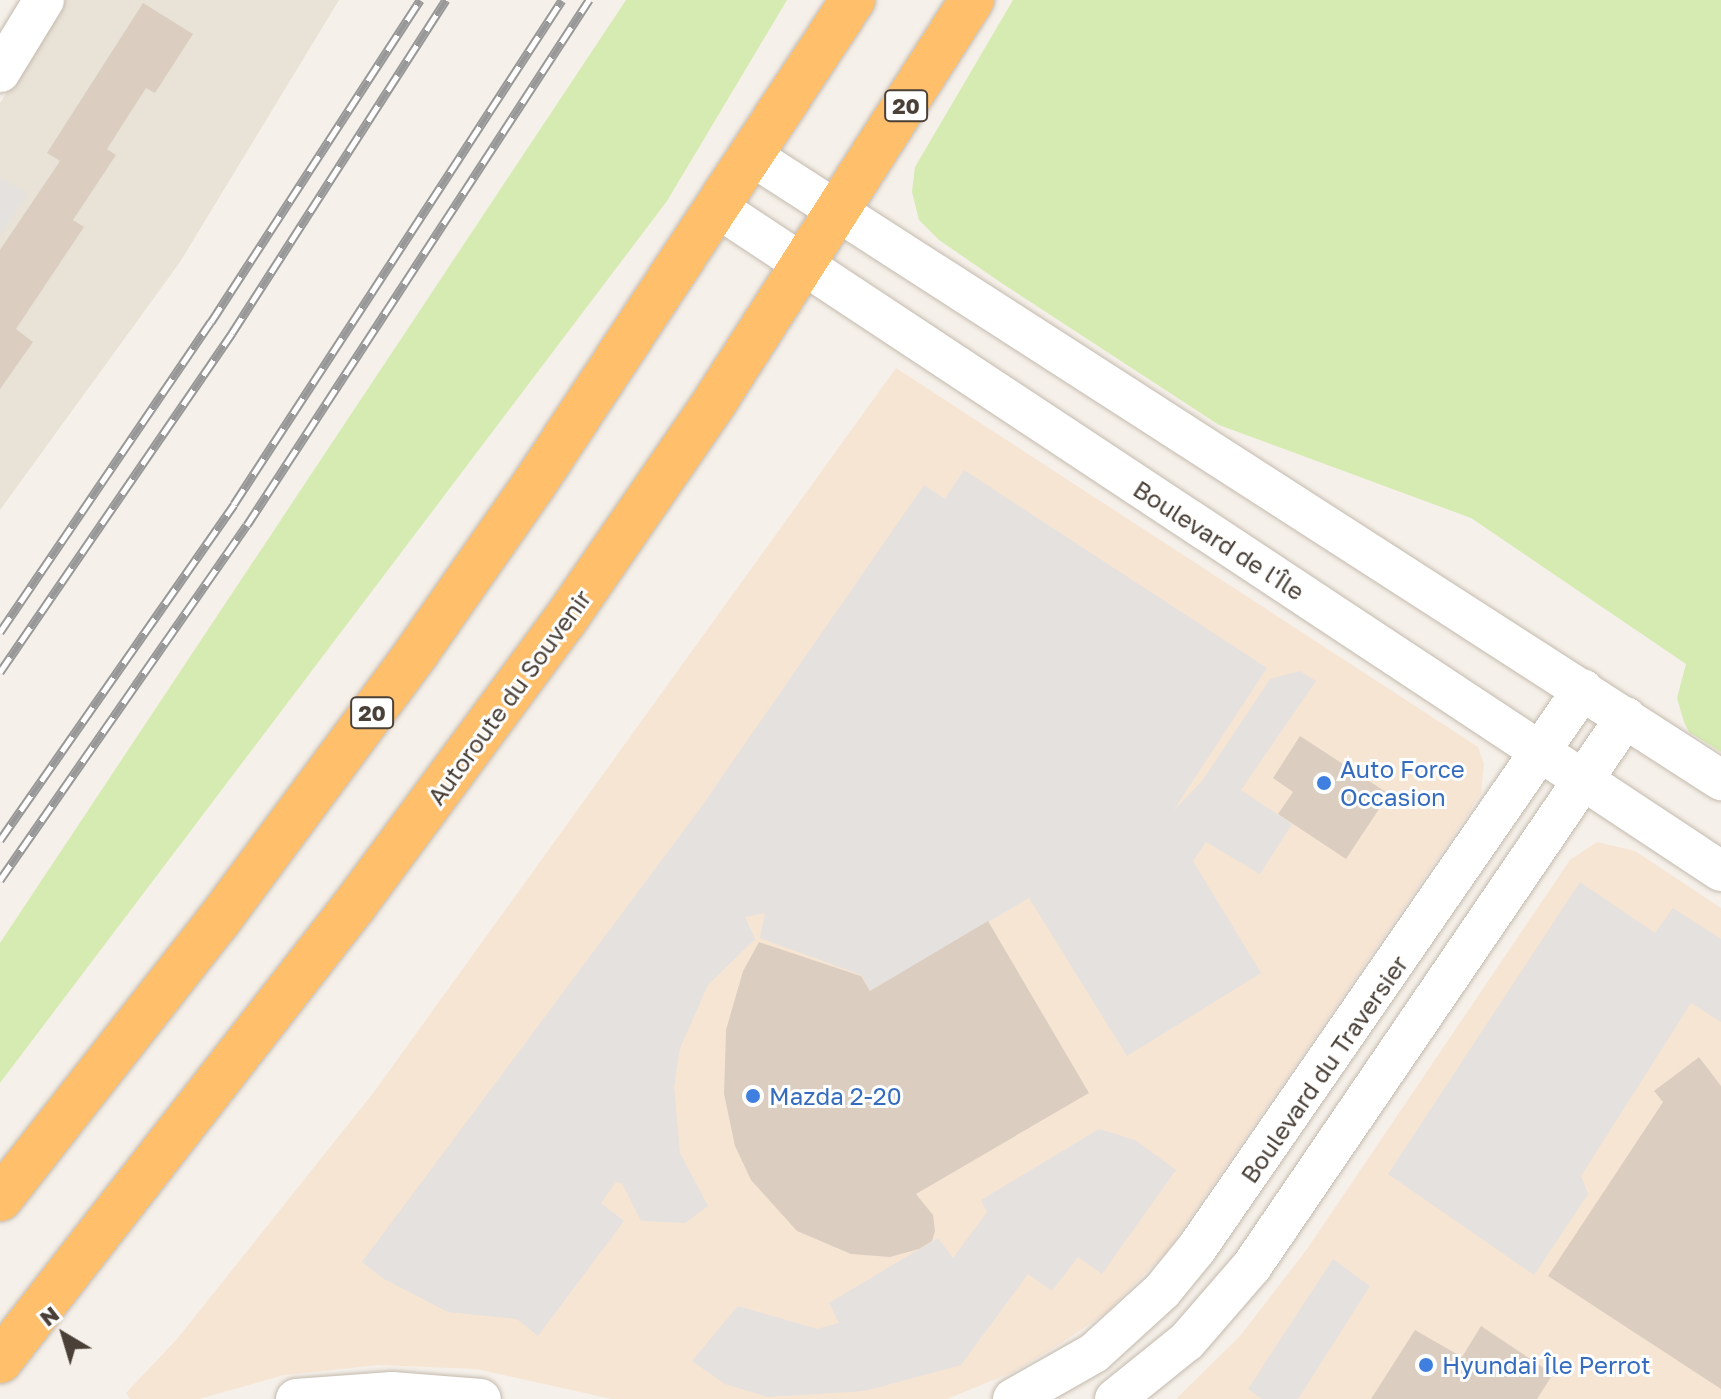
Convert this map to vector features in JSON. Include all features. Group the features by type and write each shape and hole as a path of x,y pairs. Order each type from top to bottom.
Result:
{"highway":[{"name":"20","path":"0,1199 358,733 533,486 853,0"},
{"name":"Autoroute du Souvenir","path":"0,1361 261,1028 500,711 803,266 972,0"}],"street":[{"path":"0,72 44,0"},
{"path":"752,156 1721,780"},
{"name":"Boulevard de l'Île","path":"718,208 1721,871"},
{"name":"Boulevard du Traversier","path":"1013,1399 1094,1353 1142,1311 1197,1248 1583,689"},
{"name":"Boulevard du Traversier","path":"1115,1399 1187,1341 1252,1266 1626,717"},
{"path":"296,1399 392,1392 481,1399"}],"shaded area":[{"path":"66,0 339,0 180,262 0,510 0,103"},
{"path":"0,177 27,194 0,236"},
{"path":"896,368 1478,747 1484,764 1481,793 1468,814 1168,1250 1107,1312 1060,1344 1013,1372 947,1399 612,1399 476,1369 378,1365 284,1375 199,1399 130,1399 126,1393 177,1339 374,1092"},
{"path":"964,470 1267,668 1173,811 1202,781 1270,679 1300,671 1316,681 1241,790 1292,824 1260,874 1206,842 1193,861 1261,973 1127,1056 1029,898 870,991 861,975 760,938 765,913 745,917 755,939 708,985 680,1048 674,1087 680,1153 708,1206 685,1223 641,1221 622,1183 616,1182 601,1203 624,1221 538,1336 517,1319 448,1312 384,1279 362,1262 699,810 924,485 945,499"},
{"path":"1597,842 1635,851 1721,908 1721,1399 1176,1399 1240,1336 1307,1249 1570,860"},
{"path":"1580,882 1655,933 1673,908 1721,939 1721,1022 1691,1003 1581,1176 1588,1194 1534,1275 1388,1174"},
{"path":"1099,1129 1135,1140 1176,1170 1102,1274 1078,1257 1052,1291 1028,1274 961,1365 865,1391 768,1397 725,1384 692,1361 738,1306 817,1329 839,1323 829,1303 938,1238 953,1258 987,1212 981,1200"},
{"path":"1333,1259 1370,1286 1298,1399 1262,1399 1248,1389"}],"green space":[{"path":"626,0 787,0 667,201 0,1083 0,943"},
{"path":"1013,0 1721,0 1721,752 1689,732 1684,722 1677,698 1686,664 1471,518 1219,425 1000,282 939,240 919,220 912,192 915,167"}],"building":[{"path":"143,3 193,34 155,93 146,88 107,149 116,155 73,220 84,227 16,329 33,342 0,389 0,250 60,161 47,153"},
{"path":"1300,736 1389,794 1346,859 1278,814 1293,792 1273,778"},
{"path":"988,921 1089,1093 916,1194 933,1215 935,1231 932,1241 919,1249 890,1257 851,1254 797,1231 751,1180 735,1146 724,1094 726,1030 743,971 759,942 861,976 870,991"},
{"path":"1699,1057 1721,1086 1721,1389 1548,1276 1663,1102 1654,1091"},
{"path":"1481,1326 1553,1374 1537,1399 1371,1399 1415,1330 1462,1357"}],"railway":[{"path":"0,632 211,322 420,0"},
{"path":"0,672 232,333 446,0"},
{"path":"0,840 234,504 562,0"},
{"path":"0,880 247,525 589,0"}],"place":[{"name":"Auto Force Occasion","path":"1324,783"},
{"name":"Mazda 2-20","path":"753,1096"},
{"name":"Hyundai Île Perrot","path":"1426,1365"}]}
